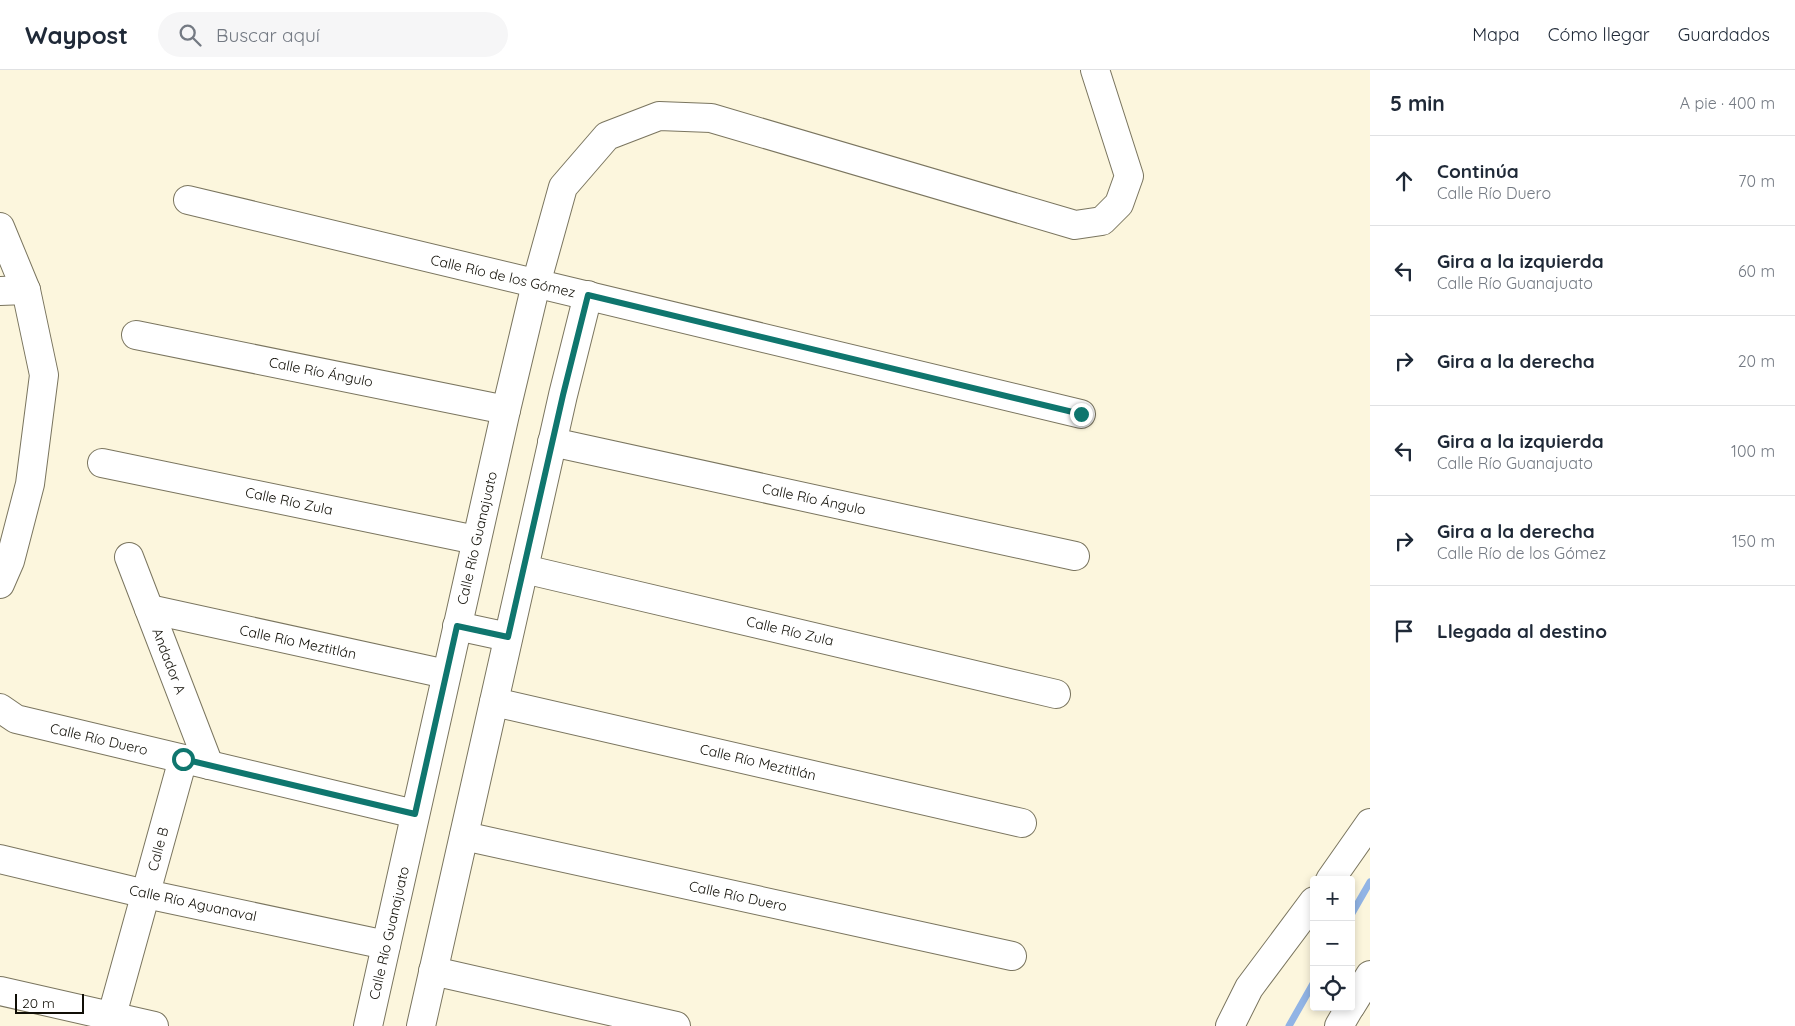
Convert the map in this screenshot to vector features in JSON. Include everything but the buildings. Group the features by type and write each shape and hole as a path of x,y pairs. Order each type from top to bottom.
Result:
{"street":[{"name":"Calle Río Guanajuato","path":"368,1026 506,410 536,284 563,187 607,136 659,116 711,118 1075,225 1102,221 1119,204 1129,176 1095,70"},
{"name":"Calle Río de los Gómez","path":"188,200 1081,414"},
{"path":"0,227 13,291 44,375 30,484 10,562 0,584"},
{"path":"421,1026 552,442 588,295"},
{"name":"Calle Río Ángulo","path":"136,335 506,410"},
{"name":"Calle Río Ángulo","path":"552,442 1075,556"},
{"name":"Calle Río Zula","path":"102,463 476,540"},
{"name":"Andador A","path":"129,557 149,609 196,762"},
{"name":"Calle Río Zula","path":"524,569 1056,694"},
{"name":"Calle Río Meztitlán","path":"149,609 446,674"},
{"path":"457,626 508,637"},
{"name":"Calle Río Meztitlán","path":"494,702 1022,823"},
{"name":"Calle Río Duero","path":"8,714 196,762 415,814"},
{"name":"Calle B","path":"110,1021 146,894 196,762"},
{"path":"1333,876 1370,823"},
{"name":"Calle Río Duero","path":"464,836 1012,956"},
{"name":"Calle Río Aguanaval","path":"0,859 146,894 386,945"},
{"path":"1230,1026 1249,988 1310,906"},
{"path":"433,971 676,1026"},
{"path":"1355,999 1370,975"},
{"path":"0,991 110,1021 154,1026"},
{"path":"1339,1026 1348,1011"}],"waterway":[{"path":"1355,908 1370,882"},
{"path":"1289,1026 1310,989"}],"route":[{"path":"183,759 415,814 457,626 508,637 563,395 588,295 1081,414"}]}
